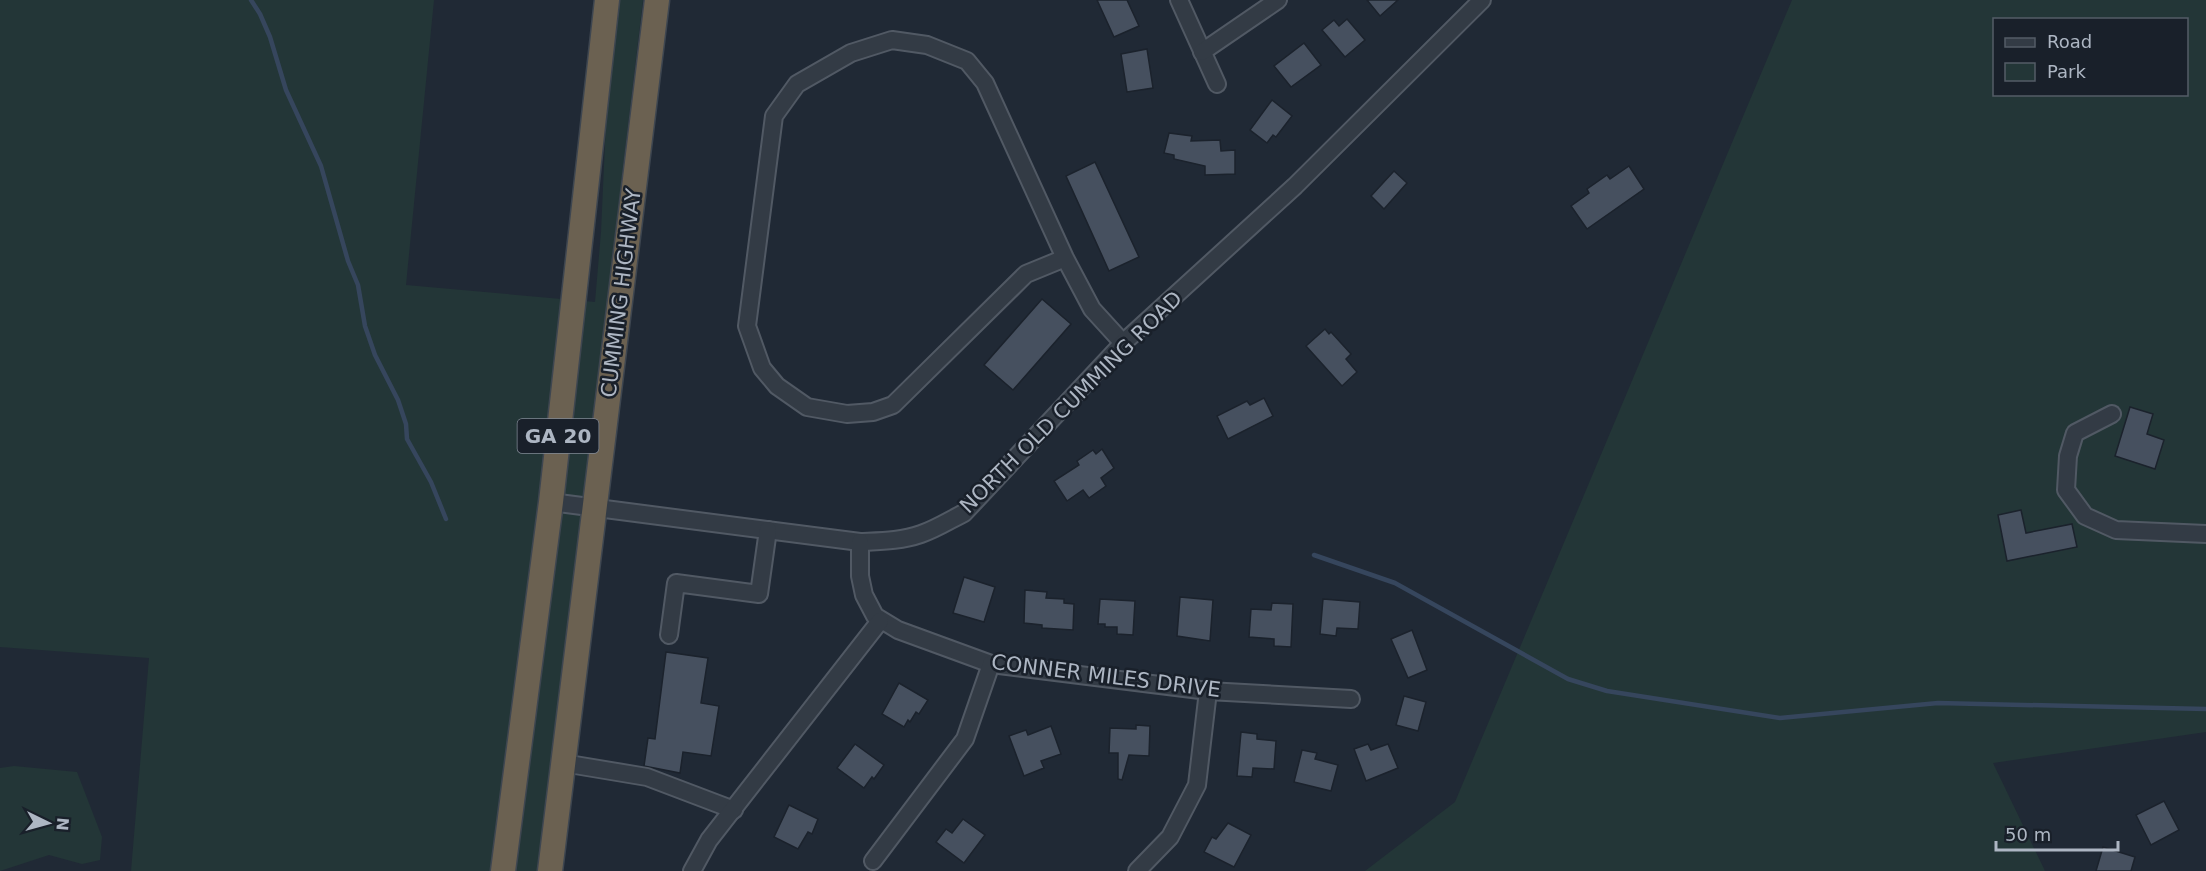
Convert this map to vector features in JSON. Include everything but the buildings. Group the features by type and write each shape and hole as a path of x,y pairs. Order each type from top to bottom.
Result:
{"highway":[{"name":"GA 20","path":"503,871 551,502 607,0"},
{"name":"CUMMING HIGHWAY","path":"550,871 657,0"}],"street":[{"path":"1179,0 1217,84"},
{"path":"1202,52 1278,0"},
{"name":"NORTH OLD CUMMING ROAD","path":"551,502 860,542 894,540 920,535 964,513 1123,343 1295,186 1482,0"},
{"path":"1065,258 1026,274 893,405 873,412 847,414 807,407 777,386 762,368 747,326 774,116 797,84 850,53 892,40 927,45 967,61 985,83 1065,258 1092,309 1123,343"},
{"path":"2112,414 2075,433 2068,456 2066,490 2085,516 2116,530 2206,534"},
{"path":"669,635 676,583 759,594 768,530"},
{"path":"692,871 710,840 880,621 870,611 864,595 860,576 860,542"},
{"name":"CONNER MILES DRIVE","path":"880,621 991,664 1208,691 1351,699"},
{"path":"873,861 965,739 991,664"},
{"path":"1137,871 1170,837 1197,785 1208,691"},
{"path":"563,763 647,777 734,810"}],"green space":[{"path":"0,0 434,0 406,285 595,302 601,232 610,32 614,0 643,0 607,302 627,304 555,871 131,871 149,658 0,647"},
{"path":"1792,0 2206,0 2206,732 1993,763 2045,871 1365,871 1455,802"},
{"path":"14,766 77,772 102,837 100,860 82,864 49,855 0,871 0,768"}],"waterway":[{"path":"251,0 270,37 286,90 321,166 348,261 358,285 365,326 375,355 398,400 406,424 407,439 431,482 446,519"},
{"path":"1314,555 1395,583 1568,679 1607,691 1780,718 1938,703 2206,709"}]}
